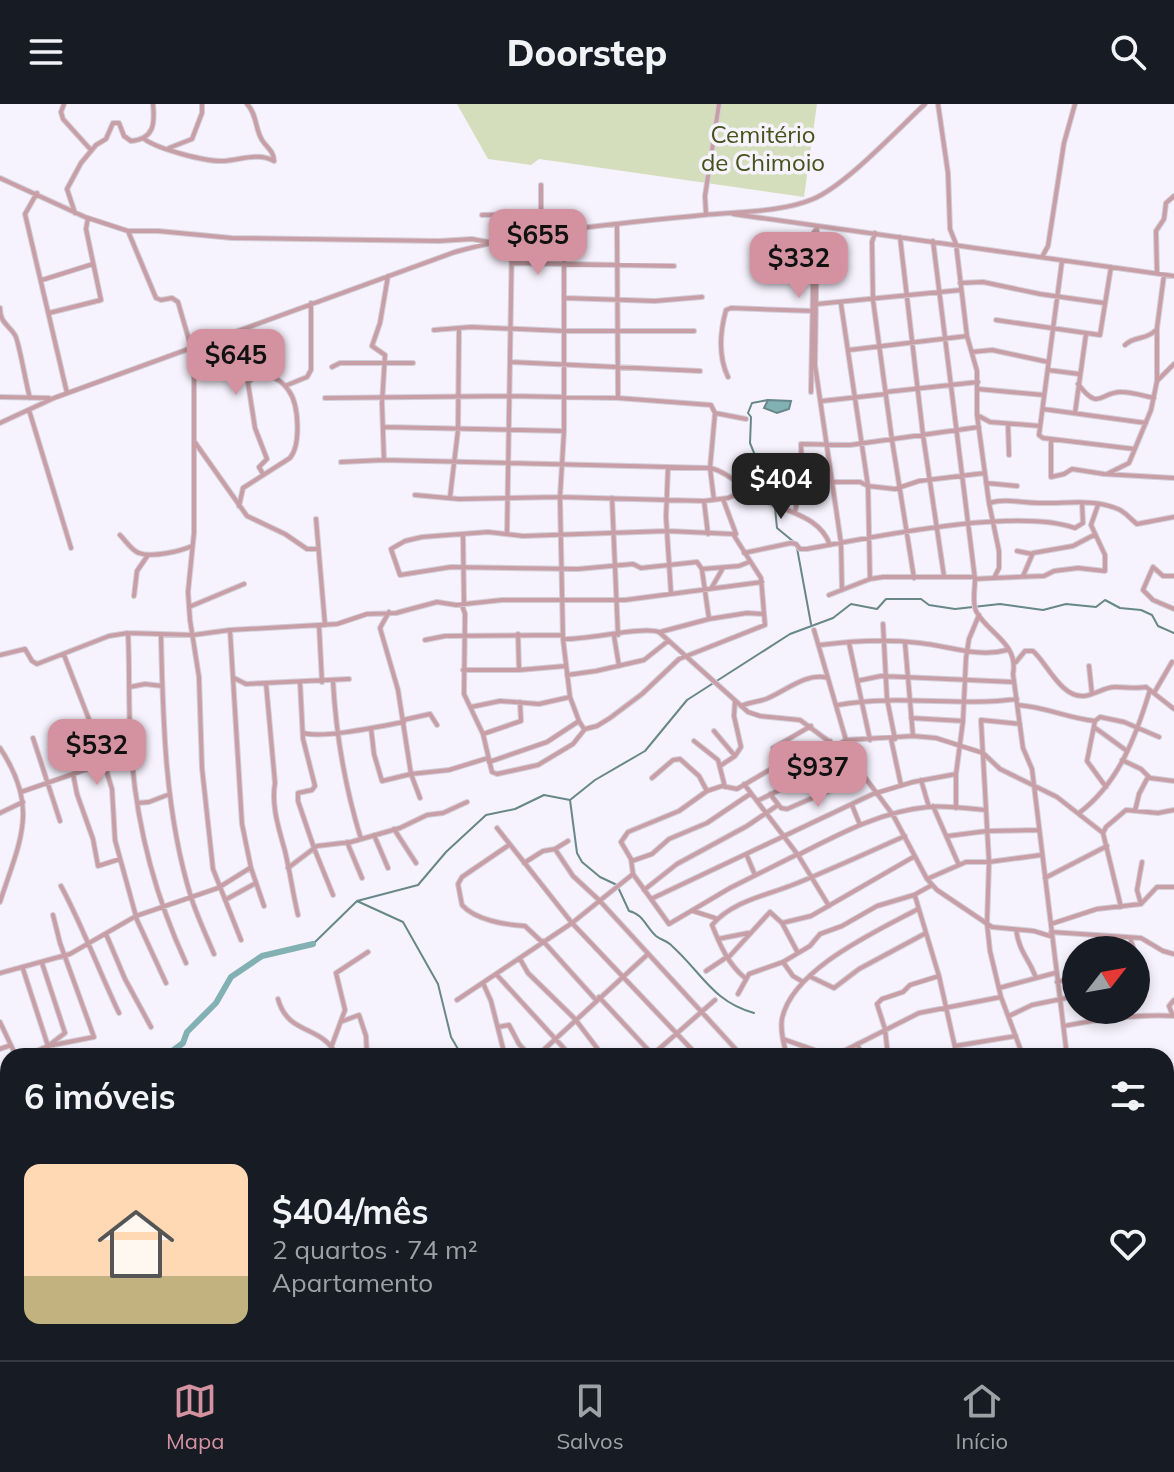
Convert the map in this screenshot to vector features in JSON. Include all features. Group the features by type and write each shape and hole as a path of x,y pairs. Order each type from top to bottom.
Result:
{"street":[{"path":"64,104 61,112 63,119 91,150"},
{"path":"75,213 68,185 91,150 106,139 116,122 121,125 127,140 134,142 154,131 153,104"},
{"path":"169,148 192,139 202,113 202,104"},
{"path":"143,138 183,155 217,161 264,156 275,161 273,153 260,136 253,111 247,104"},
{"path":"706,215 705,196 719,104"},
{"path":"0,423 67,393 433,259 490,242 793,205 819,196 842,180 925,104"},
{"path":"938,104 948,173 950,229 956,244 967,336 978,382 977,415 999,551 999,568 994,578"},
{"path":"1041,258 1048,246 1065,137 1075,104"},
{"path":"0,178 75,213 128,231 218,238 472,239 490,242"},
{"path":"541,185 541,234"},
{"path":"37,193 25,214 67,393"},
{"path":"1107,474 1127,464 1154,398 1161,274 1156,231 1164,219 1166,203 1174,196"},
{"path":"727,213 1174,276"},
{"path":"482,215 541,214"},
{"path":"49,313 101,300 86,229 88,218"},
{"path":"617,225 618,398"},
{"path":"817,226 815,365 841,543 842,590"},
{"path":"811,392 814,232 817,226"},
{"path":"128,231 156,298 175,299 178,302 193,347 189,607 199,677 202,768 213,869 241,940"},
{"path":"564,231 561,601 570,697 585,729"},
{"path":"875,233 872,242 873,300 914,578"},
{"path":"900,237 923,435 944,576"},
{"path":"507,534 512,239"},
{"path":"933,241 975,578 974,606 1000,635 1015,663 1014,682 1023,748 1030,762 1034,787 1066,1048"},
{"path":"1062,261 1051,330 1041,437 1134,449"},
{"path":"511,263 674,266"},
{"path":"42,280 94,264"},
{"path":"996,320 1051,330 1101,334 1111,267"},
{"path":"384,460 385,355 372,346 380,323 388,276"},
{"path":"960,283 983,282 1105,303"},
{"path":"817,304 961,290"},
{"path":"565,298 655,301 702,297"},
{"path":"285,386 307,377 311,370 311,303"},
{"path":"841,304 868,486 870,579"},
{"path":"0,308 5,326 17,338 23,378 30,398"},
{"path":"728,377 721,359 726,310 778,308 813,311"},
{"path":"1125,345 1131,339 1151,335 1157,328"},
{"path":"450,497 458,430 459,329"},
{"path":"434,330 694,331"},
{"path":"1075,413 1086,334"},
{"path":"849,350 967,336"},
{"path":"972,352 992,350 1048,362"},
{"path":"510,362 700,371"},
{"path":"332,367 340,363 413,363"},
{"path":"1157,381 1174,364"},
{"path":"1048,370 1079,374"},
{"path":"239,506 243,488 295,452 298,427 291,394 285,386 262,375 253,377 248,383 256,433 267,459 259,467 263,474"},
{"path":"822,401 978,382"},
{"path":"1078,384 1086,395 1095,399 1105,399 1119,391 1154,398"},
{"path":"978,389 1044,395"},
{"path":"325,398 509,396 618,398 711,405 715,413 710,468 714,500"},
{"path":"0,397 54,398"},
{"path":"1043,409 1146,423"},
{"path":"29,410 71,548"},
{"path":"715,413 746,419"},
{"path":"977,415 986,421 1040,426"},
{"path":"1008,424 1009,455"},
{"path":"384,427 564,431"},
{"path":"795,513 802,475 800,446 805,443 861,444 979,427"},
{"path":"193,439 250,518 285,534 307,549 318,549"},
{"path":"1051,439 1051,477 1072,469 1174,478"},
{"path":"341,462 384,460 710,468 718,470 763,500 795,513 823,531 830,545"},
{"path":"668,468 667,531 671,593"},
{"path":"831,482 860,482 887,489 919,481 985,473"},
{"path":"986,483 1017,486"},
{"path":"784,507 790,486"},
{"path":"415,495 459,499 560,497 704,501 723,499 746,490"},
{"path":"612,498 619,666"},
{"path":"463,535 464,694 483,734 492,772 497,774 533,767 573,744 585,729 603,723 686,656 765,625 762,582 735,535 723,499"},
{"path":"989,503 1008,499 1098,505 1119,509 1137,524 1174,517"},
{"path":"704,501 708,534"},
{"path":"744,553 791,543 800,549 993,522 1055,522 1076,528 1083,523 1082,503"},
{"path":"829,595 870,579 1044,576 1054,571 1078,568 1105,571 1105,555 1094,535 1091,521 1098,505"},
{"path":"316,519 322,682"},
{"path":"709,619 702,569 697,562 641,568 633,564 563,568 436,568 400,575 390,550 405,541 488,532 667,531 735,535"},
{"path":"120,535 135,551 148,555 180,552 192,546"},
{"path":"1017,551 1032,554 1073,546 1094,535"},
{"path":"1022,577 1032,554"},
{"path":"134,596 137,571 148,555"},
{"path":"702,569 739,566 749,562"},
{"path":"1174,576 1163,576 1153,567 1143,590 1153,600 1174,609"},
{"path":"711,588 723,568"},
{"path":"999,568 1006,576"},
{"path":"0,655 25,649 37,664 109,636 128,633 193,635 322,625 351,621 372,613 396,613 437,602 462,605 502,600 615,600 762,582"},
{"path":"189,607 244,584"},
{"path":"389,612 380,628 403,721 411,774 420,798"},
{"path":"425,640 518,634 563,637 616,635 644,630 659,632 709,619 747,613 763,614"},
{"path":"956,808 956,774 969,639 979,615"},
{"path":"883,624 887,699 901,785"},
{"path":"230,630 243,832 264,906"},
{"path":"814,630 846,740"},
{"path":"659,632 741,706 754,714 794,718 811,726 849,756 893,815 927,879 987,924 997,928 1090,936"},
{"path":"128,633 131,754 138,803 161,905 186,963"},
{"path":"518,634 519,670"},
{"path":"161,636 170,794 191,897 214,954"},
{"path":"567,675 644,660 669,640"},
{"path":"820,645 885,642 920,643 996,653 1008,649"},
{"path":"849,643 870,740"},
{"path":"905,643 913,736"},
{"path":"1015,663 1025,651 1033,651 1052,676 1079,696 1115,687 1136,690 1146,687 1174,709"},
{"path":"64,655 95,733 113,794 114,836 136,916 166,983"},
{"path":"1079,813 1106,787 1127,751 1152,692 1172,662"},
{"path":"463,670 566,666"},
{"path":"1089,666 1092,694"},
{"path":"741,706 766,699 806,680 822,676 828,678"},
{"path":"857,681 908,677 1014,682"},
{"path":"234,678 246,684 349,679"},
{"path":"333,681 336,731 345,787 361,839"},
{"path":"300,682 303,733 315,786 297,795 333,895"},
{"path":"266,683 275,783 273,796 278,832 298,915"},
{"path":"130,687 145,684 162,686"},
{"path":"471,707 500,701 539,704 570,697"},
{"path":"838,705 887,699 1018,702 1094,724 1127,751"},
{"path":"720,766 735,756 741,747 734,716 735,701"},
{"path":"483,734 521,721 520,702"},
{"path":"303,733 311,735 371,728 430,714 437,725"},
{"path":"1106,787 1087,761 1094,724 1100,717 1159,737"},
{"path":"911,718 963,721"},
{"path":"1020,1048 1001,997 990,951 982,719 1021,724"},
{"path":"371,728 380,779 384,781 449,770 547,742 579,721"},
{"path":"773,748 811,726"},
{"path":"714,731 735,756"},
{"path":"836,746 846,740 913,736 936,738 983,753 1000,769 1052,794 1103,833 1121,907"},
{"path":"33,738 60,821"},
{"path":"694,741 714,755 725,787"},
{"path":"830,741 733,790 725,787 707,791 685,808 625,834 621,842 632,861 633,874 669,924 755,875 860,825 931,807 986,810"},
{"path":"0,748 21,792 24,825 3,884 0,902"},
{"path":"21,792 131,754"},
{"path":"757,801 849,756"},
{"path":"652,778 673,760 680,759 699,776 707,791"},
{"path":"1122,760 1148,777 1174,781"},
{"path":"73,774 98,866 120,859"},
{"path":"651,899 877,793 956,774"},
{"path":"770,794 778,805 787,809 864,776"},
{"path":"1135,811 1148,777"},
{"path":"921,780 958,864"},
{"path":"744,784 798,854 829,906"},
{"path":"632,861 652,854 662,843 707,823 751,793"},
{"path":"138,803 170,794"},
{"path":"0,813 23,802"},
{"path":"288,868 321,845 361,839 427,815 443,813 467,802"},
{"path":"644,890 677,864 706,851 778,805"},
{"path":"852,805 860,825"},
{"path":"1103,833 1126,810 1158,813 1174,810"},
{"path":"497,828 572,923 690,1048"},
{"path":"394,829 416,863"},
{"path":"948,836 987,831 1039,830"},
{"path":"374,835 388,868"},
{"path":"745,978 727,958 718,939 712,925 717,918 740,904 905,836"},
{"path":"524,863 568,841"},
{"path":"347,842 362,878"},
{"path":"509,845 462,877 458,884 462,905 473,914 513,926 525,926 645,1048"},
{"path":"1045,878 1107,846"},
{"path":"555,849 573,876 599,900 734,1048"},
{"path":"927,879 958,864 972,861 989,862 1041,855"},
{"path":"747,856 755,875"},
{"path":"782,923 806,918 915,856"},
{"path":"1141,904 1137,890 1142,862"},
{"path":"0,973 65,956 136,916 218,888 251,868"},
{"path":"457,1000 572,923 633,874"},
{"path":"225,900 256,883"},
{"path":"738,994 745,978 753,972 783,962 824,932 842,926 881,904 914,895 932,885"},
{"path":"61,886 77,914 119,1013"},
{"path":"1051,924 1097,909 1141,904 1159,886 1174,887"},
{"path":"914,895 939,976 955,1046 1016,1036"},
{"path":"785,1048 783,1016 803,982 843,951 918,909"},
{"path":"692,910 717,918"},
{"path":"706,971 727,958 770,912 782,923 798,953"},
{"path":"48,1046 94,1037 53,915"},
{"path":"1016,930 1019,947 1036,978"},
{"path":"718,939 748,933"},
{"path":"811,977 834,988 859,969 926,933"},
{"path":"106,934 125,979 151,1027"},
{"path":"1150,943 1174,954"},
{"path":"332,1045 345,1010 336,973 368,952"},
{"path":"545,1048 648,954"},
{"path":"520,959 528,973 575,1019 597,1048"},
{"path":"783,962 793,976 803,982"},
{"path":"42,963 65,1030 63,1037 43,1048"},
{"path":"23,968 48,1046"},
{"path":"999,988 1056,973"},
{"path":"496,974 563,1048"},
{"path":"887,1048 885,1029 877,1008 879,1001 903,992 910,985 939,976"},
{"path":"1057,982 1062,981"},
{"path":"483,983 503,1048"},
{"path":"848,1048 919,1013 1001,997"},
{"path":"278,999 287,1018 324,1037 333,1048"},
{"path":"1009,1016 1032,1005 1060,999"},
{"path":"661,1048 715,1000"},
{"path":"1174,1000 1169,1006 1174,1017"},
{"path":"1150,1014 1174,1017"},
{"path":"341,1022 359,1015 367,1048"},
{"path":"0,1022 12,1048"},
{"path":"1064,1026 1072,1024"},
{"path":"498,1027 509,1025 522,1048"},
{"path":"783,1039 808,1048"},
{"path":"857,1044 859,1048"},
{"path":"3,1048 11,1045"}],"green space":[{"name":"Cemitério de Chimoio","path":"457,104 817,104 804,197 539,159 531,165 488,159"}],"shaded area":[{"path":"768,400 791,401 789,409 777,413 764,408"}],"waterway":[{"path":"768,400 752,403 748,413 751,417 750,443 774,502"},
{"path":"775,508 777,528 794,542"},
{"path":"797,548 811,624"},
{"path":"313,944 357,901 418,885 446,852 486,815 515,809 544,795 570,800 595,780 645,751 687,700 790,634 833,618 851,604 877,609 886,599 921,599 929,605 955,609 1000,604 1043,610 1066,604 1096,607 1105,600 1120,608 1141,610 1152,615 1158,626 1174,633"},
{"path":"570,800 577,853 582,862 600,877 617,885 629,911 641,918 656,936 670,944 718,994 728,1002 754,1013"},
{"path":"357,901 403,922 438,984 451,1037 457,1048"},
{"path":"176,1048 183,1043 187,1032 216,1003 231,977 262,956 313,944"}]}
